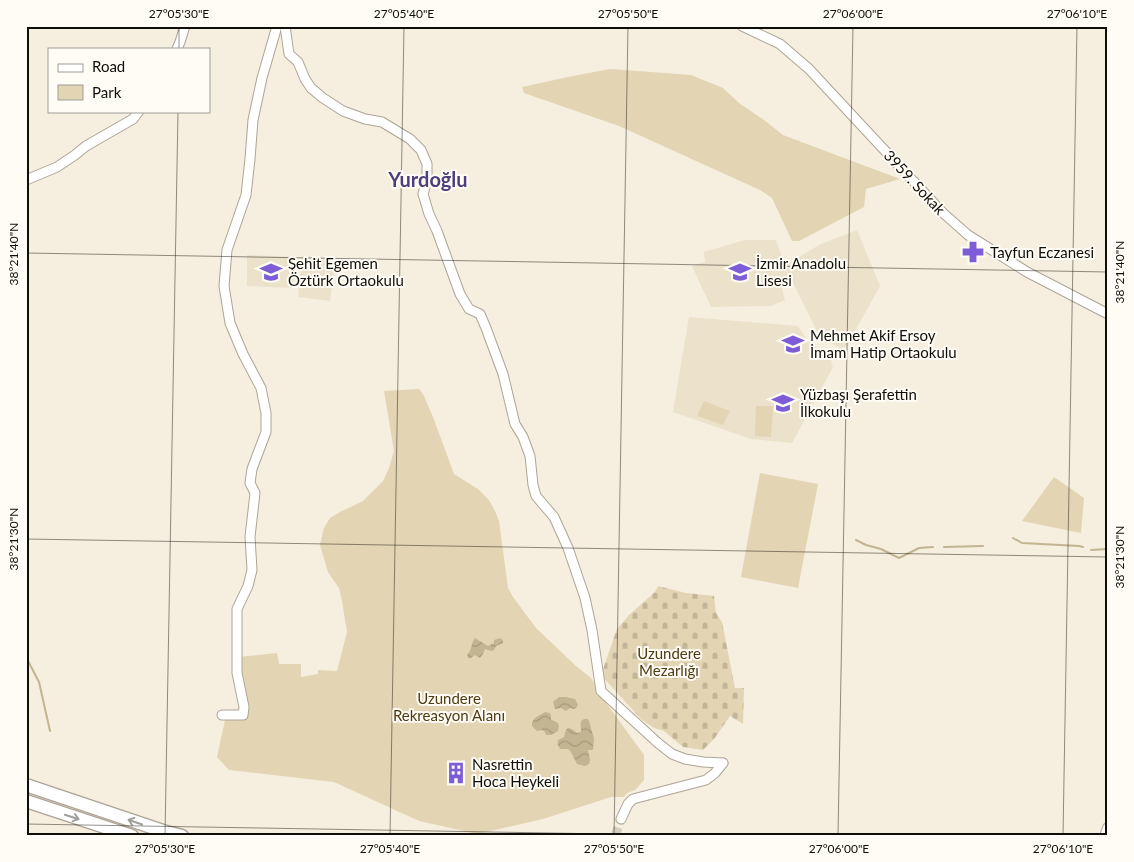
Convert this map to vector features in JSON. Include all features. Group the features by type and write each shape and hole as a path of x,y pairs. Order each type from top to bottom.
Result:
{"highway":[{"path":"26,784 48,793 182,836"},
{"path":"26,801 132,836"}],"main road":[{"path":"1105,836 1108,828"}],"street":[{"path":"177,48 185,26"},
{"path":"222,715 243,715 244,706 237,673 237,609 248,586 252,570 250,537 255,493 250,484 252,469 266,432 266,413 261,388 230,323 224,286 228,250 246,195 252,120 277,26"},
{"path":"285,26 289,54 298,62 311,88 343,111 365,119 382,122 410,139 421,150 427,164 427,180 423,194 429,214 438,232 460,294 469,309 480,314 486,328 502,374 515,424 523,437 530,456 536,496 554,517 568,548 585,598 601,691 672,754 685,759 723,764 706,780 633,799 628,804 621,819"},
{"name":"3959. Sokak","path":"742,26 780,44 809,69 942,212 968,235 1027,272 1108,314"},
{"path":"26,180 57,167 86,146 133,119 138,112"}],"shaded area":[{"path":"857,230 880,286 846,347 840,348 820,337 787,271 789,277 780,281 785,300 771,306 711,307 692,266 705,262 704,252 745,240 776,240 785,265 821,244"},
{"name":"Şehit Egemen Öztürk Ortaokulu","path":"247,255 296,257 293,288 247,286"},
{"path":"302,256 335,260 330,301 298,297"},
{"path":"689,317 798,326 810,344 833,357 831,363 833,367 792,443 751,439 673,412"}],"green space":[{"path":"610,69 691,75 723,88 739,103 783,135 900,179 866,189 864,207 799,241 792,241 772,198 760,190 619,126 524,93 522,87"},
{"name":"Uzundere Rekreasyon Alanı","path":"419,389 433,417 454,474 478,489 489,500 495,511 499,521 508,588 513,597 536,628 591,678 607,704 644,755 644,780 635,790 627,793 624,797 611,797 543,819 478,834 419,821 334,782 229,770 217,757 225,720 243,720 247,713 239,657 277,653 279,664 301,664 301,677 318,674 318,670 337,671 347,632 339,588 328,572 320,545 324,528 330,518 363,501 383,481 389,468 394,451 384,391"},
{"path":"704,401 730,411 723,425 697,416"},
{"path":"756,406 773,406 771,437 755,436"},
{"path":"760,473 818,484 798,588 741,577"},
{"path":"1054,477 1084,498 1081,533 1022,521"},
{"name":"Uzundere Mezarlığı","path":"658,586 686,593 714,596 716,613 722,622 735,688 744,688 743,724 730,716 714,739 703,750 683,747 664,731 654,728 641,719 601,675 617,629 629,615 655,592"}],"water":[{"path":"475,638 488,646 494,643 494,640 501,638 503,643 491,651 485,649 480,658 475,655 468,658 467,655"},
{"path":"559,697 575,699 578,705 574,709 570,708 566,711 561,708 555,709 553,702"},
{"path":"545,712 550,713 551,720 558,723 559,726 558,731 551,735 546,735 542,730 537,731 532,726 534,719"},
{"path":"584,719 589,721 594,739 593,750 588,750 589,764 585,766 577,764 568,749 560,749 558,746 558,740 564,737 568,728 577,733 581,732 581,723"}],"waterway":[{"path":"1013,538 1022,543 1083,547"},
{"path":"856,540 899,558 919,548 933,547"},
{"path":"944,547 983,546"},
{"path":"1091,550 1108,549"},
{"path":"26,657 39,682 50,731"}],"tunnel":[{"path":"615,836 621,819"}],"place":[{"name":"Tayfun Eczanesi","path":"973,252"},
{"name":"Şehit Egemen Öztürk Ortaokulu","path":"271,272"},
{"name":"İzmir Anadolu Lisesi","path":"740,272"},
{"name":"Mehmet Akif Ersoy İmam Hatip Ortaokulu","path":"793,344"},
{"name":"Yüzbaşı Şerafettin İlkokulu","path":"783,403"},
{"name":"Nasrettin Hoca Heykeli","path":"456,773"}],"district":[{"name":"Yurdoğlu","path":"428,179"}]}
